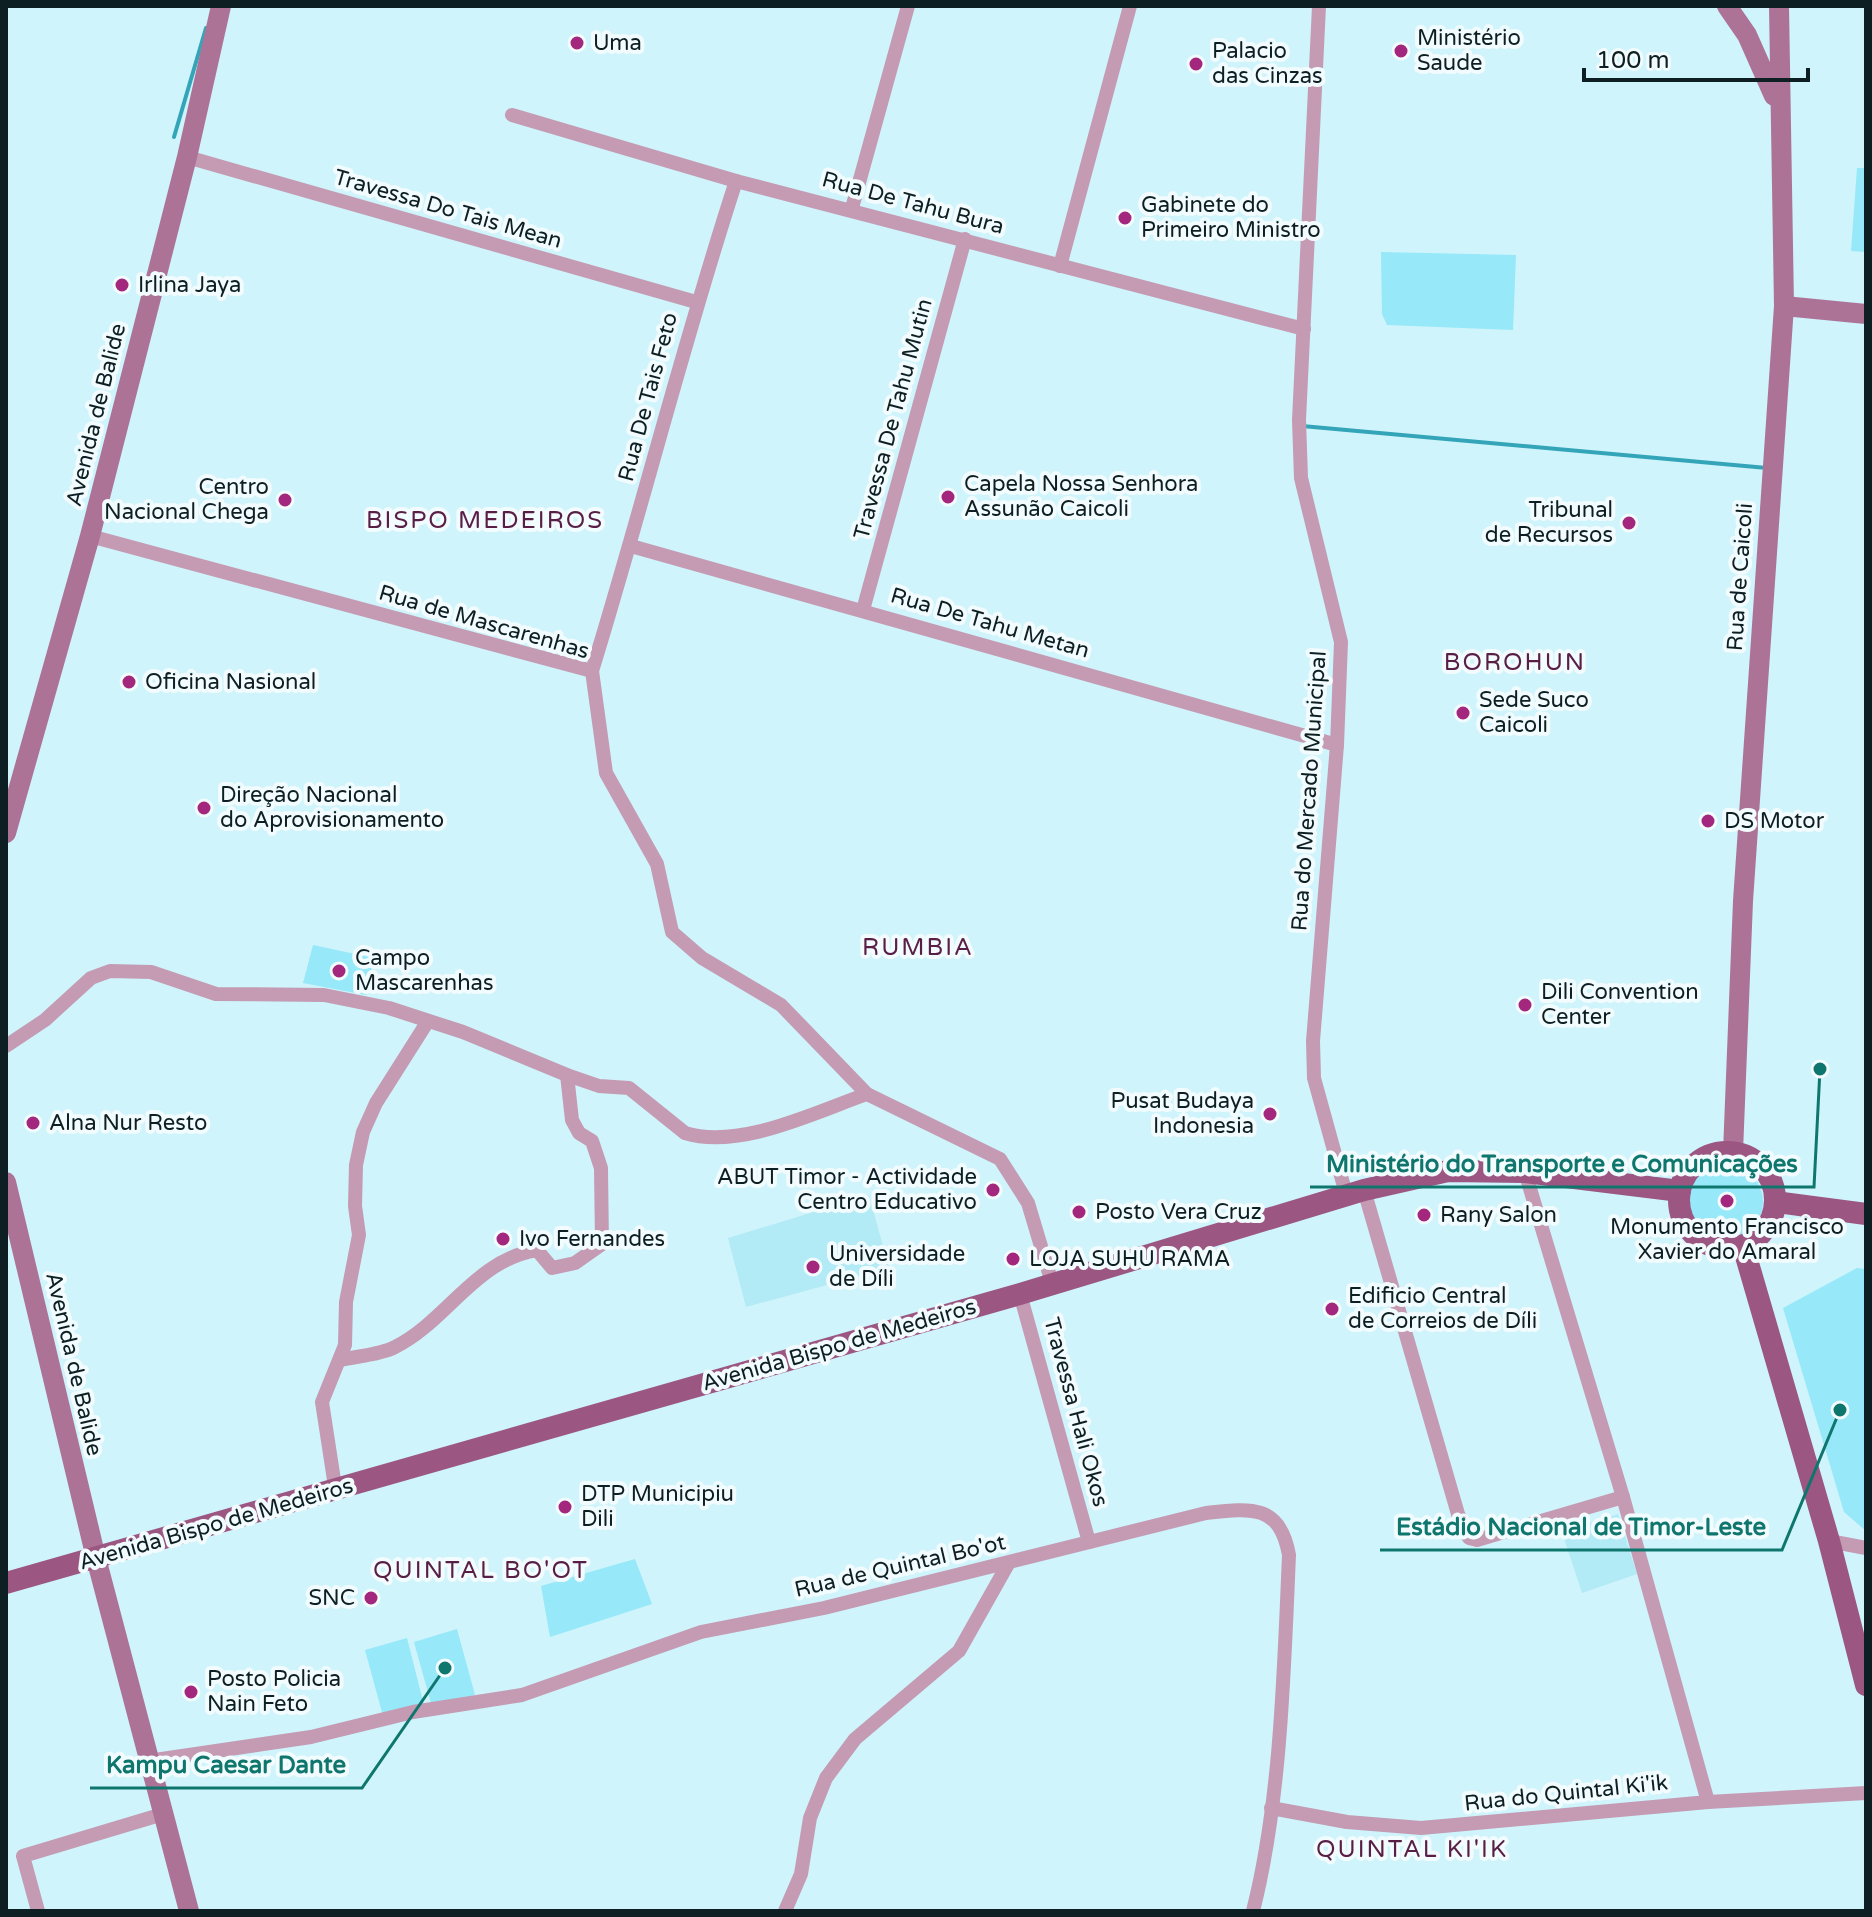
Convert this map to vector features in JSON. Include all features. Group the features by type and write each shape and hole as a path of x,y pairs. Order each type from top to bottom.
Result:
{"main road":[{"name":"Avenida de Balide","path":"6,833 90,536 187,157 221,6"},
{"path":"1727,6 1765,70 1780,115"},
{"name":"Rua de Caicoli","path":"1733,1152 1743,901 1784,306 1779,6"},
{"path":"1784,306 1866,314"},
{"path":"1718,1152 1733,1152 1759,1164 1774,1188 1776,1202 1766,1229 1743,1246 1729,1249 1701,1242 1683,1220 1680,1191 1693,1166 1718,1152"},
{"name":"Avenida Bispo de Medeiros","path":"6,1583 1020,1294 1355,1192 1448,1171 1525,1172 1680,1191"},
{"name":"Avenida de Balide","path":"6,1182 96,1558 189,1911"},
{"path":"1776,1202 1866,1214"},
{"path":"1743,1246 1829,1541 1866,1685"}],"street":[{"path":"852,208 908,6"},
{"path":"1060,266 1130,6"},
{"name":"Rua do Mercado Municipal","path":"1319,6 1299,420 1301,478 1341,642 1337,745 1313,1041 1314,1078 1355,1192 1458,1514 1469,1538 1477,1540 1623,1497"},
{"name":"Rua De Tahu Bura","path":"512,115 736,181 852,208 1304,329"},
{"name":"Travessa Do Tais Mean","path":"187,157 696,302"},
{"name":"Rua De Tais Feto","path":"592,671 631,546 696,302 736,181"},
{"name":"Travessa De Tahu Mutin","path":"863,610 965,239"},
{"name":"Rua de Mascarenhas","path":"90,536 592,671 606,773 657,864 672,932 702,958 781,1005 867,1094 1000,1159 1028,1203 1052,1283"},
{"name":"Rua De Tahu Metan","path":"631,546 1337,745"},
{"path":"6,1046 45,1020 91,978 110,971 151,972 216,994 324,995 365,1002 428,1021 599,1086 629,1088 685,1133 708,1138 742,1136 867,1094"},
{"path":"334,1480 322,1402 340,1360 359,1235 355,1206 356,1165 363,1132 376,1103 428,1021"},
{"path":"340,1360 394,1348 476,1277 520,1253 537,1250 552,1268 575,1263 602,1244 601,1168 592,1141 579,1133 572,1120 567,1075"},
{"path":"1525,1172 1623,1497 1708,1802"},
{"name":"Travessa Hali Okos","path":"1020,1294 1089,1542"},
{"name":"Rua de Quintal Bo'ot","path":"148,1761 311,1737 413,1712 522,1695 701,1632 824,1608 1206,1513 1254,1510 1277,1521 1285,1534 1289,1555 1271,1808 1263,1873 1253,1911"},
{"path":"1829,1541 1866,1548"},
{"path":"785,1911 801,1874 813,1807 826,1778 855,1739 959,1651 1008,1564"},
{"name":"Rua do Quintal Ki'ik","path":"1271,1808 1347,1822 1421,1828 1708,1802 1866,1793"},
{"path":"38,1911 23,1856 163,1814"}],"shaded area":[{"path":"1857,168 1866,168 1866,252 1851,251"},
{"path":"1381,252 1516,255 1513,330 1387,325 1382,314"},
{"name":"Campo Mascarenhas","path":"313,945 374,958 366,995 303,983"},
{"path":"1725,1164 1740,1167 1752,1175 1760,1187 1763,1202 1760,1217 1752,1229 1740,1237 1725,1240 1710,1237 1698,1229 1690,1217 1687,1202 1690,1187 1698,1175 1710,1167"},
{"path":"869,1195 889,1268 746,1307 728,1238"},
{"path":"1857,1268 1866,1269 1866,1531 1844,1512 1783,1308"},
{"path":"1618,1514 1637,1574 1582,1593 1562,1532"},
{"path":"635,1559 652,1604 550,1637 541,1586"},
{"path":"457,1629 475,1695 432,1707 414,1642"},
{"path":"407,1638 424,1705 383,1716 365,1650"}],"waterway":[{"path":"174,137 206,28"},
{"path":"1302,426 1767,468"}],"place":[{"name":"Uma","path":"577,43"},
{"name":"Ministério Saude","path":"1401,51"},
{"name":"Palacio das Cinzas","path":"1196,64"},
{"name":"Gabinete do Primeiro Ministro","path":"1125,218"},
{"name":"Irlina Jaya","path":"122,285"},
{"name":"Capela Nossa Senhora Assunão Caicoli","path":"948,497"},
{"name":"Centro Nacional Chega","path":"285,500"},
{"name":"Tribunal de Recursos","path":"1629,523"},
{"name":"Oficina Nasional","path":"129,682"},
{"name":"Sede Suco Caicoli","path":"1463,713"},
{"name":"Direção Nacional do Aprovisionamento","path":"204,808"},
{"name":"DS Motor","path":"1708,821"},
{"name":"Campo Mascarenhas","path":"339,971"},
{"name":"Dili Convention Center","path":"1525,1005"},
{"name":"Ministério do Transporte e Comunicações","path":"1820,1069"},
{"name":"Pusat Budaya Indonesia","path":"1270,1114"},
{"name":"Alna Nur Resto","path":"33,1123"},
{"name":"ABUT Timor - Actividade Centro Educativo","path":"993,1190"},
{"name":"Monumento Francisco Xavier do Amaral","path":"1727,1201"},
{"name":"Posto Vera Cruz","path":"1079,1212"},
{"name":"Rany Salon","path":"1424,1215"},
{"name":"Ivo Fernandes","path":"503,1239"},
{"name":"LOJA SUHU RAMA","path":"1013,1259"},
{"name":"Universidade de Díli","path":"813,1267"},
{"name":"Edificio Central de Correios de Díli","path":"1332,1309"},
{"name":"Estádio Nacional de Timor-Leste","path":"1840,1410"},
{"name":"DTP Municipiu Dili","path":"565,1507"},
{"name":"SNC","path":"371,1598"},
{"name":"Kampu Caesar Dante","path":"445,1668"},
{"name":"Posto Policia Nain Feto","path":"191,1692"}],"district":[{"name":"BISPO MEDEIROS","path":"485,520"},
{"name":"BOROHUN","path":"1515,662"},
{"name":"RUMBIA","path":"918,947"},
{"name":"QUINTAL BO'OT","path":"481,1570"},
{"name":"QUINTAL KI'IK","path":"1412,1849"}]}
